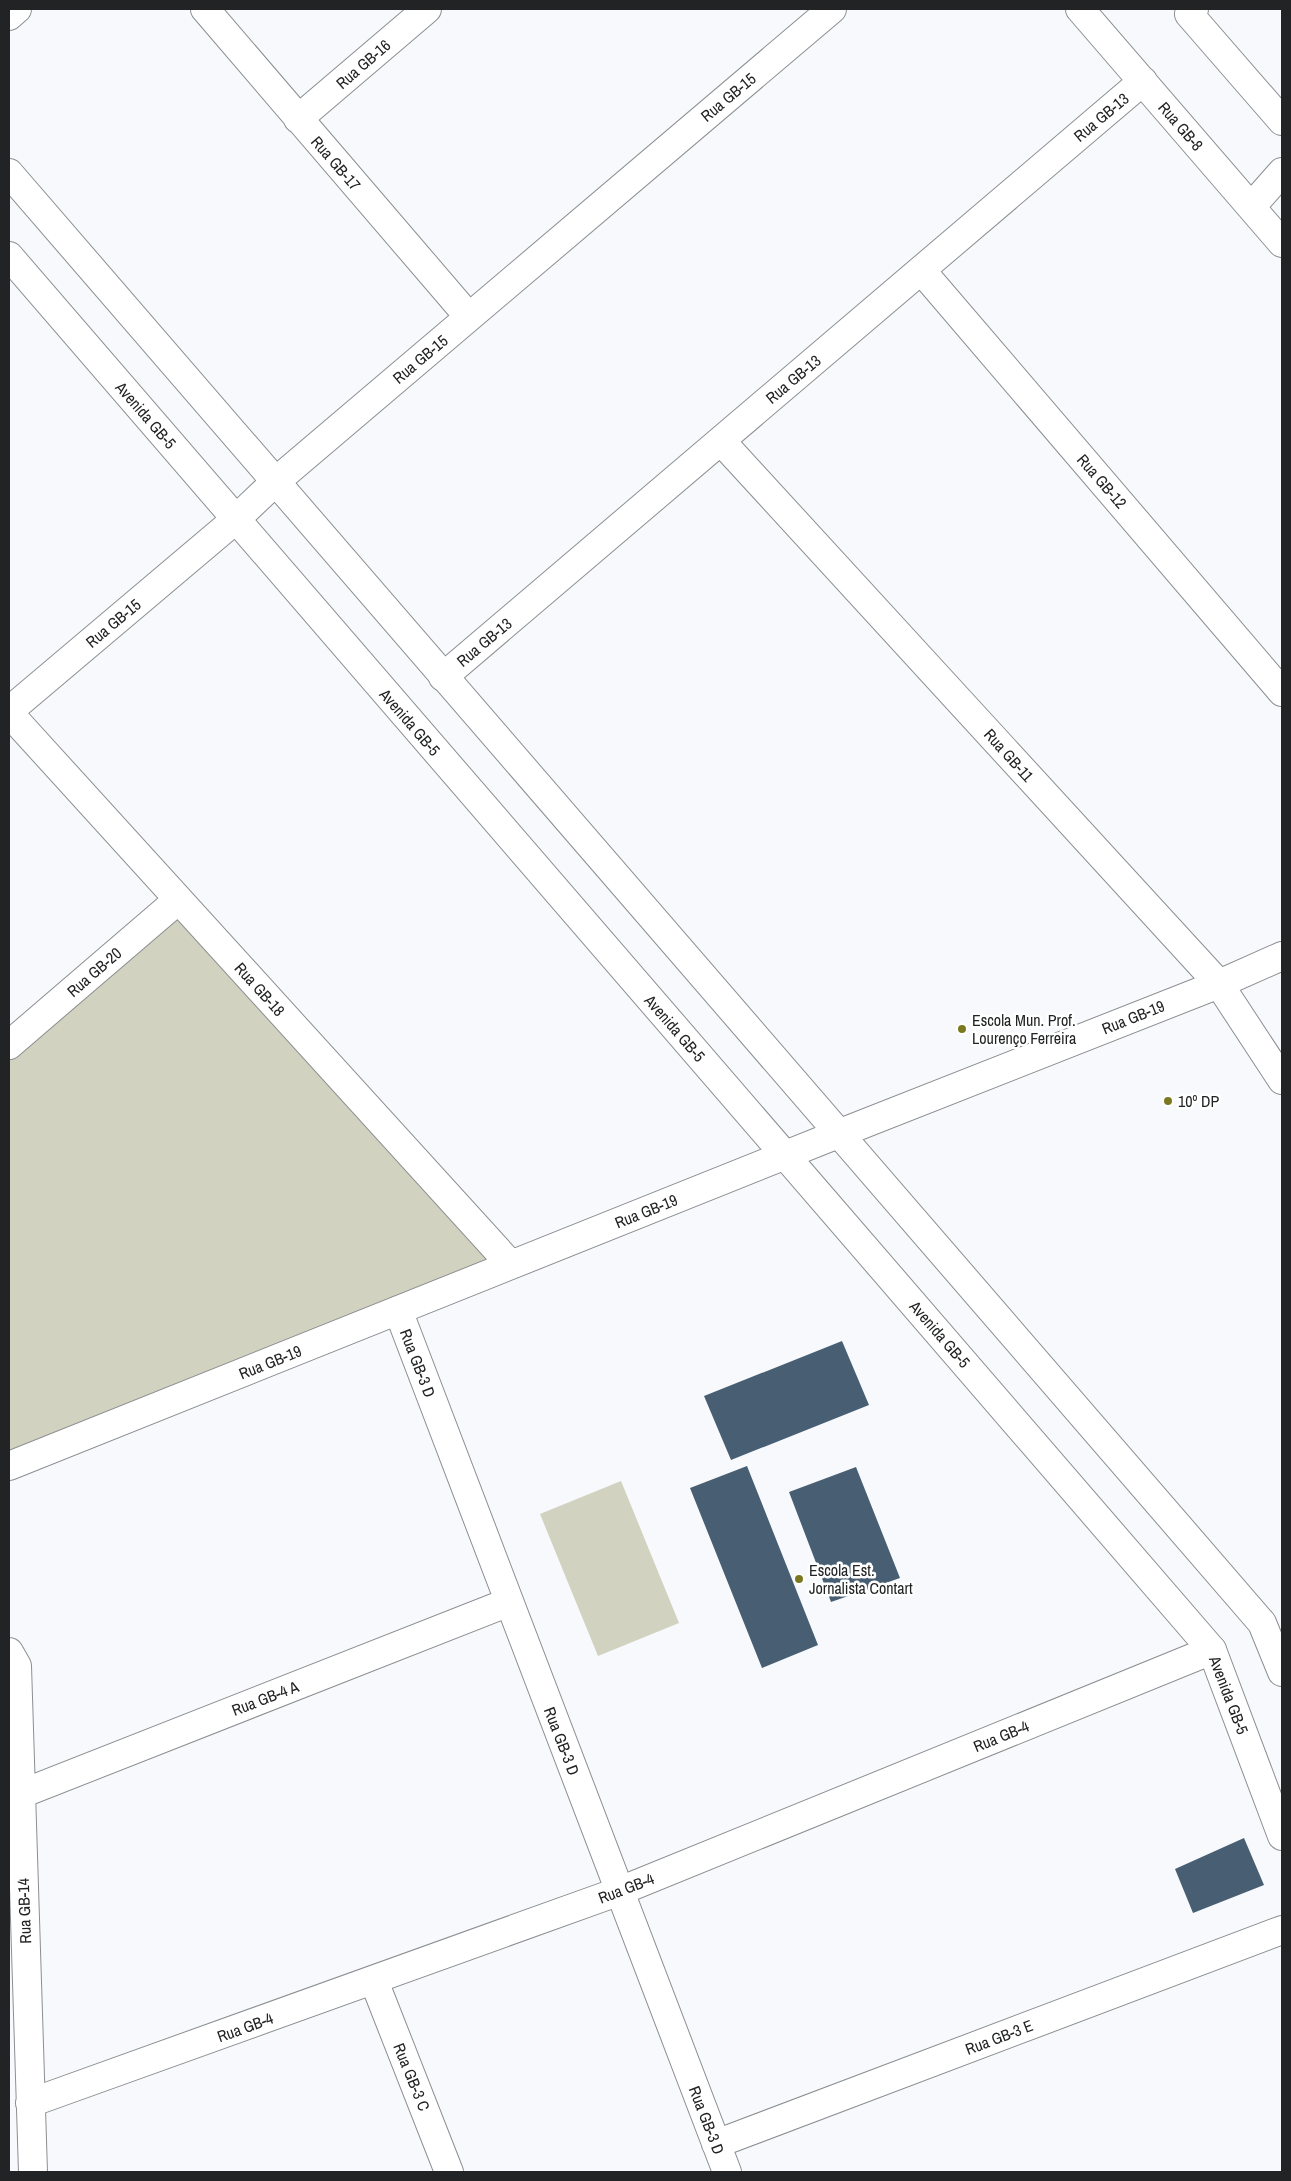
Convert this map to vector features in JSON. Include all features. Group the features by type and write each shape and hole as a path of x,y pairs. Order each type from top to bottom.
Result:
{"street":[{"path":"9,16 17,9"},
{"name":"Rua GB-17","path":"204,9 469,317"},
{"name":"Rua GB-16","path":"298,119 427,9"},
{"name":"Rua GB-15","path":"9,712 235,520 275,482 832,9"},
{"name":"Rua GB-8","path":"1080,9 1282,243"},
{"path":"1194,9 1189,14 1282,121"},
{"name":"Rua GB-13","path":"443,677 1142,81"},
{"path":"1251,207 1282,172"},
{"path":"9,173 1262,1624 1282,1672"},
{"name":"Avenida GB-5","path":"9,256 1212,1650 1282,1836"},
{"name":"Rua GB-12","path":"921,270 1282,692"},
{"name":"Rua GB-11","path":"721,441 1219,984 1282,1080"},
{"name":"Rua GB-18","path":"9,712 511,1265"},
{"name":"Rua GB-20","path":"9,1045 178,900"},
{"name":"Rua GB-19","path":"9,1466 838,1134 1219,984 1282,956"},
{"name":"Rua GB-3 D","path":"398,1310 727,2172"},
{"name":"Rua GB-4 A","path":"21,1794 509,1602"},
{"name":"Rua GB-4","path":"30,2104 620,1891 1212,1650"},
{"name":"Rua GB-14","path":"9,1652 17,1666 32,2172"},
{"name":"Rua GB-3 E","path":"716,2144 1282,1930"},
{"name":"Rua GB-3 C","path":"374,1981 449,2172"}],"green space":[{"path":"178,900 511,1265 9,1466 9,1045"},
{"path":"621,1481 679,1623 598,1656 540,1514"}],"building":[{"path":"842,1341 869,1405 731,1460 704,1396"},
{"path":"747,1466 818,1645 762,1668 690,1488"},
{"path":"856,1467 900,1578 831,1602 789,1492"},
{"path":"1244,1838 1264,1885 1193,1913 1175,1869"}],"place":[{"name":"Escola Mun. Prof. Lourenço Ferreira","path":"962,1029"},
{"name":"10º DP","path":"1168,1101"},
{"name":"Escola Est. Jornalista Contart","path":"799,1579"}]}
